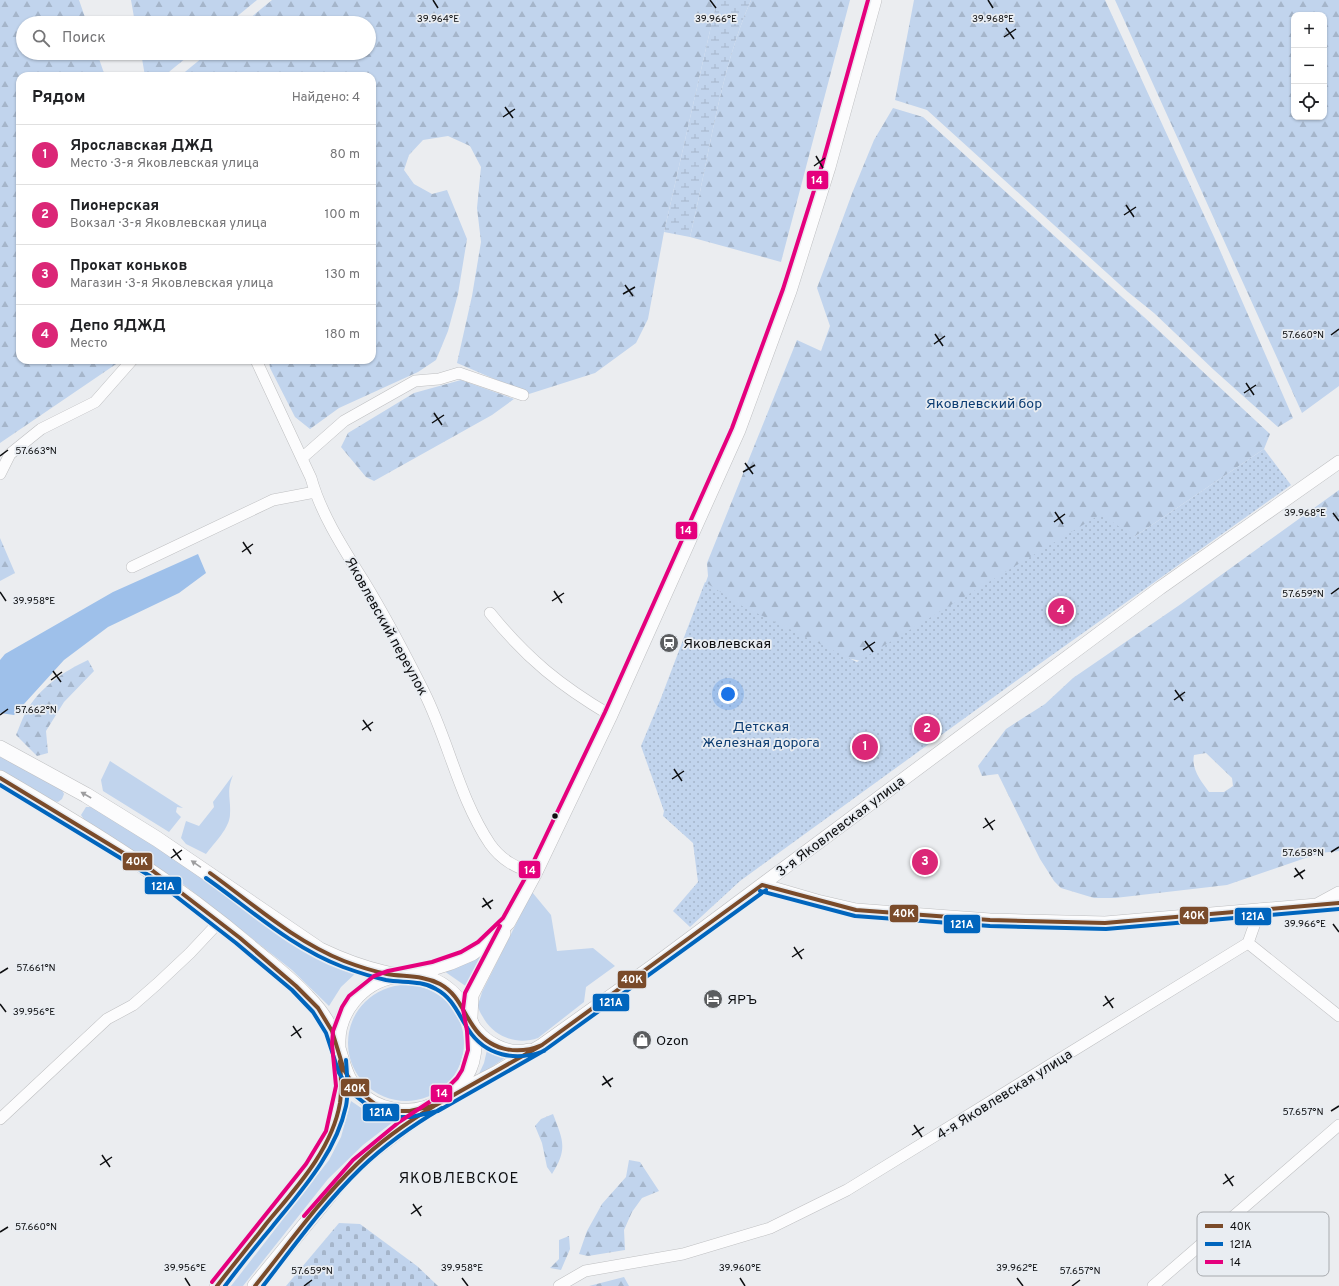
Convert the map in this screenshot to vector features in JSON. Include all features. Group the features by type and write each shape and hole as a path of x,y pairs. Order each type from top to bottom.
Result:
{"main road":[{"path":"255,1286 346,1175 384,1142 440,1102 462,1082 472,1061 474,1040 470,1020 471,995 534,874 610,715 738,430 789,291 828,167 874,0"},
{"path":"0,748 86,795 158,839 320,950 362,967 387,974 430,979 450,991 459,999 470,1020"},
{"path":"0,778 153,871 220,921 312,1001 328,1024 339,1057 349,1080 356,1089 375,1104 396,1110 410,1111 440,1102"},
{"path":"217,1286 304,1176 326,1144 335,1122 341,1098 342,1077 339,1057 339,1032 342,1020 354,999 376,982 451,962 472,953 499,932 516,909"}],"street":[{"path":"0,474 10,454 41,429 95,402 128,364"},
{"name":"Яковлевский переулок","path":"258,364 311,478 315,492 345,552 364,582 425,694 473,816 500,857 515,867 534,874"},
{"path":"302,458 344,421 415,381 439,379 459,373 523,395"},
{"name":"3-я Яковлевская улица","path":"440,1102 495,1073 542,1045 654,965 1160,588 1339,462"},
{"path":"132,567 273,500 315,492"},
{"path":"490,614 531,660 576,694 610,715"},
{"path":"762,885 817,901 856,910 990,920 1105,922 1339,903"},
{"path":"1318,905 1339,893"},
{"path":"1260,909 1248,943 1339,1016"},
{"path":"0,1119 107,1019 133,1005 157,984 190,953 220,921"},
{"name":"4-я Яковлевская улица","path":"559,1286 585,1271 683,1254 770,1228 840,1194 1248,943"},
{"name":"3-я Яковлевская улица","path":"470,1020 482,1036 504,1049 523,1052 542,1045"},
{"path":"1238,1212 1339,1125"},
{"path":"1153,1286 1197,1248"}],"green space":[{"path":"0,0 79,0 85,16 16,16 16,60 99,60 104,72 16,72 16,364 116,364 0,443"},
{"path":"131,0 257,0 238,16 134,16"},
{"path":"272,0 717,0 664,232 648,319 636,343 595,373 529,394 457,363 472,296 481,242 477,208 481,167 470,146 448,136 423,140 409,155 404,170 414,184 432,194 447,190 467,239 458,294 448,331 436,360 418,372 339,408 310,429 295,417 270,368 270,364 376,364 376,72 185,72 199,60 376,60 376,16 253,16"},
{"path":"717,0 751,0 740,28 723,87 690,237 664,232"},
{"path":"751,0 850,0 781,262 690,237 723,87 740,28"},
{"path":"914,0 1105,0 1215,239 1293,418 1278,427 1214,370 1154,313 1128,292 927,110 895,100"},
{"path":"1115,0 1339,0 1339,386 1302,413"},
{"path":"142,60 183,60 169,72 144,72"},
{"name":"Яковлевский бор","path":"893,108 923,117 1144,317 1270,434 1264,449 1134,537 861,661 691,626 708,576 707,563 797,340 821,351 830,326 817,288 853,191 874,140"},
{"path":"461,380 514,399 492,415 374,481 366,477 341,447 348,433 414,393"},
{"name":"Детская Железная дорога","path":"1264,449 1291,485 1031,670 740,881 690,927 673,911 698,882 693,843 663,816 664,811 641,746 705,582 742,606 857,662 1101,514 1134,537"},
{"path":"1339,490 1339,851 1320,853 1227,885 1115,898 1094,898 1061,888 1054,881 1040,859 998,774 982,776 978,766 1006,729 1045,704 1073,678 1181,604","holes":["1206,753 1232,778 1233,786 1224,792 1209,792 1195,770 1193,760 1194,755"]},
{"path":"0,538 15,573 0,581"},
{"path":"88,660 94,671 64,702 46,731 48,753 37,756 16,735 31,703 53,681 70,669"},
{"path":"0,756 62,790 64,794 62,799 58,802 54,801 0,770"},
{"path":"110,761 183,808 177,807 176,812 181,817 169,832 103,791 101,780"},
{"path":"233,775 229,791 229,819 225,830 206,854 186,844 181,838 186,821 199,826 214,807 213,802"},
{"path":"86,807 92,807 357,972 341,987 329,1006 292,970 183,884 85,821 81,815"},
{"path":"532,892 551,915 557,951 593,948 615,966 586,987 584,1002 538,1038 523,1041 508,1038 495,1031 484,1019 479,1011 478,1005 482,992"},
{"path":"484,953 467,987 444,971"},
{"path":"406,985 428,990 447,1002 459,1021 464,1043 459,1065 447,1084 428,1096 406,1101 384,1096 365,1084 353,1065 348,1043 353,1021 365,1002 384,990"},
{"path":"487,1050 505,1058 478,1076 484,1063"},
{"path":"351,1101 370,1114 393,1122 363,1145 328,1179 243,1286 231,1286 329,1160 341,1137"},
{"path":"553,1114 561,1138 562,1151 552,1174 547,1167 542,1143 535,1126 541,1119"},
{"path":"629,1160 640,1162 659,1191 642,1198 632,1212 624,1230 625,1250 588,1256 579,1254 587,1231 602,1204 626,1177"},
{"path":"339,1223 360,1224 417,1266 438,1286 286,1286"},
{"path":"569,1236 570,1249 561,1270 550,1268 559,1259 559,1240"},
{"path":"624,1277 629,1286 589,1286"}],"water":[{"path":"198,554 206,573 179,593 108,627 64,660 14,715 0,713 0,660 5,654 113,592"}],"transit line":[{"name":"14","path":"212,1282 306,1164 326,1131 336,1086 332,1044 333,1031 342,1007 349,996 374,976 388,971 432,962 461,952 478,942 503,918 529,871 605,712 732,428 783,289 822,165 868,0"},
{"name":"40К","path":"0,778 153,871 240,938 296,986 318,1008 332,1031 344,1070 356,1089 375,1104 396,1111 410,1111 436,1105 542,1045 762,885"},
{"name":"121А","path":"0,785 150,876 236,943 292,990 313,1012 326,1033 339,1073 352,1093 372,1109 395,1117 411,1117 438,1111 545,1050 766,890"},
{"name":"40К","path":"210,873 291,933 326,953 349,963 387,974 427,979 440,984 455,997 473,1026 487,1041 504,1049 513,1050 522,1050 542,1045"},
{"name":"121А","path":"206,878 289,939 324,959 359,973 386,980 424,984 436,989 447,997 455,1007 475,1038 492,1051 512,1056 523,1056 544,1051"},
{"name":"40К","path":"762,885 856,910 990,920 1105,923 1339,903"},
{"name":"121А","path":"760,891 855,916 990,926 1106,929 1339,909"},
{"name":"14","path":"304,1216 353,1160 399,1122 440,1095 457,1078 462,1070 468,1050 467,1031 463,1009 465,993 500,926"},
{"name":"121А","path":"225,1286 306,1185 326,1155 341,1123 346,1106 348,1083 346,1060"},
{"name":"40К","path":"217,1286 300,1183 321,1153 336,1120 340,1103 340,1061"},
{"name":"40К","path":"255,1286 316,1208 356,1165 375,1147 396,1131 439,1103"},
{"name":"121А","path":"263,1286 322,1211 361,1168 380,1151 420,1121 442,1108"}],"place":[{"name":"Депо ЯДЖД","path":"1061,611"},
{"name":"Яковлевская","path":"669,643"},
{"name":"Пионерская","path":"927,729"},
{"name":"Ярославская ДЖД","path":"865,747"},
{"name":"Прокат коньков","path":"925,862"},
{"name":"ЯРЪ","path":"713,999"},
{"name":"Ozon","path":"642,1040"}],"district":[{"name":"ЯКОВЛЕВСКОЕ","path":"459,1178"}]}
